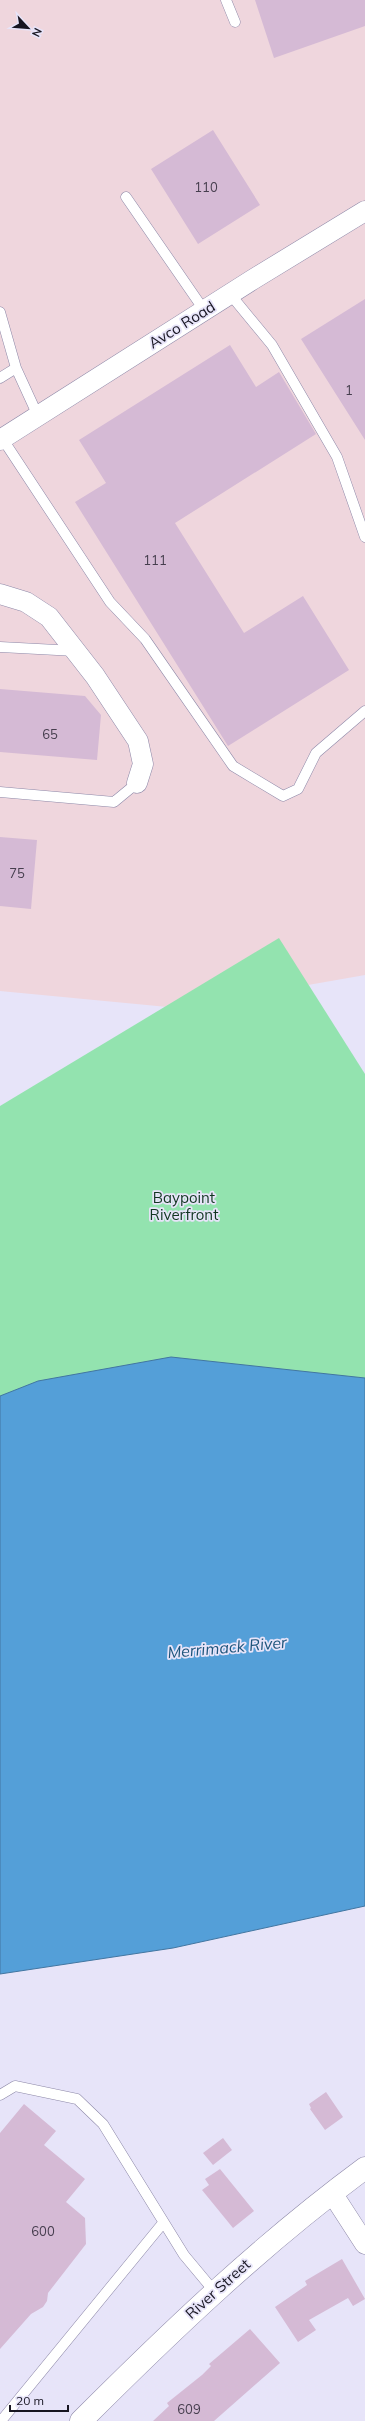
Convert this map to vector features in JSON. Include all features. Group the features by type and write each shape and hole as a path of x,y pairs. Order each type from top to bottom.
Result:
{"main road":[{"name":"River Street","path":"80,2421 214,2291 279,2234 365,2168"}],"street":[{"name":"Avco Road","path":"1,439 204,310 365,211"},
{"path":"0,594 26,602 49,617 95,676 138,741 143,764 137,783"},
{"path":"332,2193 365,2244"}],"lane":[{"path":"226,0 235,22"},
{"path":"126,197 204,310"},
{"path":"230,294 272,345 337,457 365,536"},
{"path":"0,312 16,368 38,416"},
{"path":"0,378 16,368"},
{"path":"1,439 110,602 145,639 233,766 283,796 298,789 316,753 365,711"},
{"path":"0,647 76,651"},
{"path":"0,792 114,802 137,783"},
{"path":"0,2095 15,2086 77,2099 102,2124 184,2255 214,2291"},
{"path":"0,2421 163,2223"}],"shaded area":[{"path":"0,0 365,0 365,975 178,1008 0,991"}],"green space":[{"name":"Baypoint Riverfront","path":"279,938 365,1074 365,1405 0,1445 0,1106"}],"water":[{"name":"Merrimack River","path":"171,1357 365,1378 365,1906 173,1948 0,1974 0,1396 38,1381"}],"building":[{"path":"255,0 365,0 365,26 274,58"},
{"path":"213,130 260,205 198,244 151,169"},
{"path":"365,299 365,440 301,339"},
{"path":"230,345 256,387 279,372 316,434 175,523 244,633 303,596 349,670 228,746 75,502 106,483 79,440"},
{"path":"0,689 85,696 101,715 97,760 0,752"},
{"path":"0,837 37,840 31,909 0,906"},
{"path":"326,2092 343,2117 325,2130 310,2109 309,2104"},
{"path":"24,2104 56,2131 44,2145 85,2179 66,2202 85,2218 86,2244 48,2293 47,2301 43,2307 31,2314 0,2349 0,2133"},
{"path":"223,2138 232,2150 213,2165 203,2153"},
{"path":"220,2169 254,2211 233,2228 202,2190 209,2185 205,2179"},
{"path":"342,2259 365,2299 353,2306 348,2298 309,2320 316,2330 298,2342 275,2307 307,2285 305,2281"},
{"path":"250,2329 280,2363 214,2421 153,2421 169,2406 167,2403 202,2375 211,2366 209,2364"}]}
